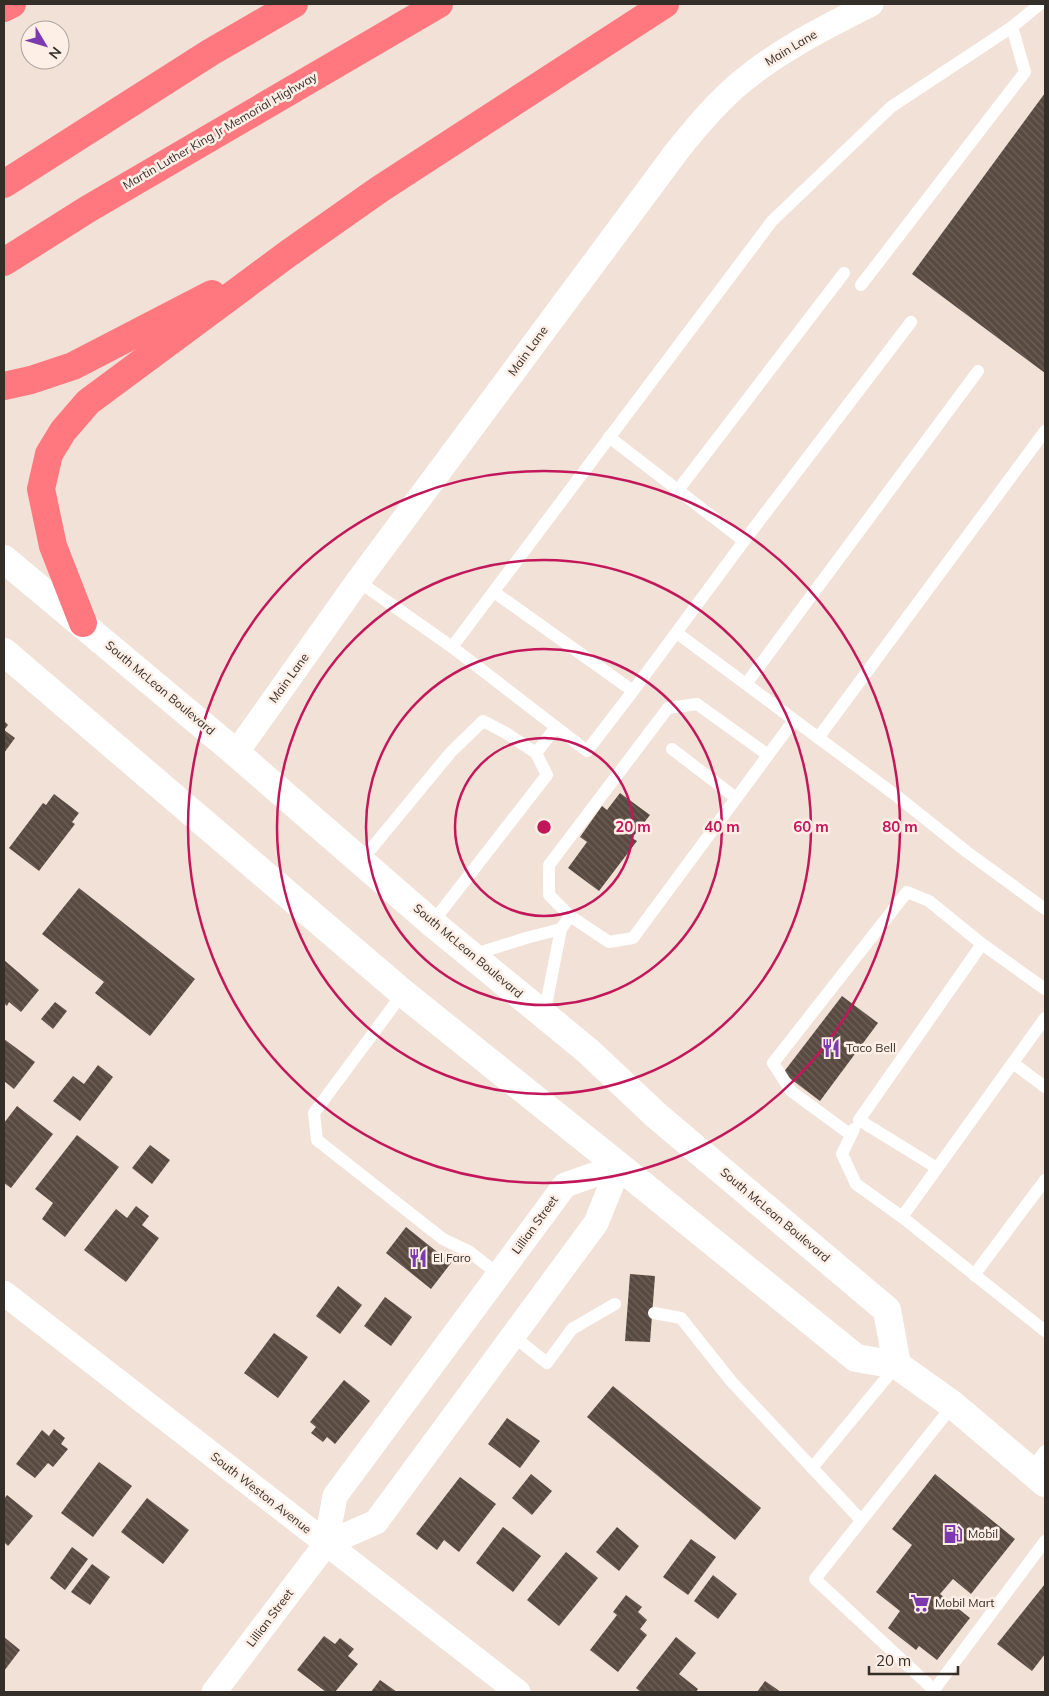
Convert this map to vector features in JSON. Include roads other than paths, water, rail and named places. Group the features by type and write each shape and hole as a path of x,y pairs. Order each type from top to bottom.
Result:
{"highway":[{"path":"4,8 12,4"},
{"path":"4,184 211,52 294,4"},
{"name":"Martin Luther King Jr Memorial Highway","path":"4,262 88,209 440,4"},
{"path":"83,623 53,546 42,488 48,454 63,431 88,402 289,253 380,189 665,4"},
{"path":"4,386 31,380 73,366 289,253"}],"main road":[{"name":"South McLean Boulevard","path":"4,559 83,623 236,753 432,923 588,1051 657,1116 887,1310 897,1365"},
{"path":"4,652 403,993 856,1358 897,1365 1040,1468"}],"street":[{"name":"Main Lane","path":"236,753 358,581 677,150 706,115 739,84 797,42 872,4"},
{"name":"Lillian Street","path":"214,1692 326,1544 335,1496 565,1185 619,1166"},
{"name":"Lillian Street","path":"326,1544 376,1522 596,1223 619,1166"},
{"name":"South Weston Avenue","path":"4,1293 518,1692"}],"lane":[{"path":"452,647 772,221 891,107 1012,27 1040,4"},
{"path":"861,285 1025,72 1012,27"},
{"path":"678,490 844,273"},
{"path":"358,581 452,647 587,751 911,322"},
{"path":"746,684 978,371"},
{"path":"818,738 1045,431"},
{"path":"609,437 744,541"},
{"path":"494,592 633,691"},
{"path":"677,633 1045,909"},
{"path":"768,755 697,704 668,708 549,865 549,895 570,916 609,942 633,938 794,720"},
{"path":"361,861 451,752 482,721 506,733 536,753 547,775 432,923"},
{"path":"536,753 556,727"},
{"path":"672,749 736,798"},
{"path":"851,1135 791,1091 773,1063 907,892 929,901 982,944 1045,989"},
{"path":"544,1015 560,929 570,916"},
{"path":"472,955 560,929"},
{"path":"982,944 859,1120 842,1154 856,1184 902,1217 1045,1331"},
{"path":"403,993 314,1113 317,1140 444,1239 470,1252 498,1275"},
{"path":"902,1217 1045,1018"},
{"path":"1013,1063 1045,1087"},
{"path":"859,1120 937,1168"},
{"path":"974,1274 1045,1180"},
{"path":"514,1336 547,1363 572,1329 615,1304"},
{"path":"654,1313 681,1318 731,1381 861,1520"},
{"path":"812,1468 897,1365"},
{"path":"953,1405 815,1579 934,1690 1045,1541"}],"place":[{"name":"Taco Bell","path":"831,1048"},
{"name":"El Faro","path":"418,1258"},
{"name":"Mobil","path":"953,1534"},
{"name":"Mobil Mart","path":"920,1603"}]}
